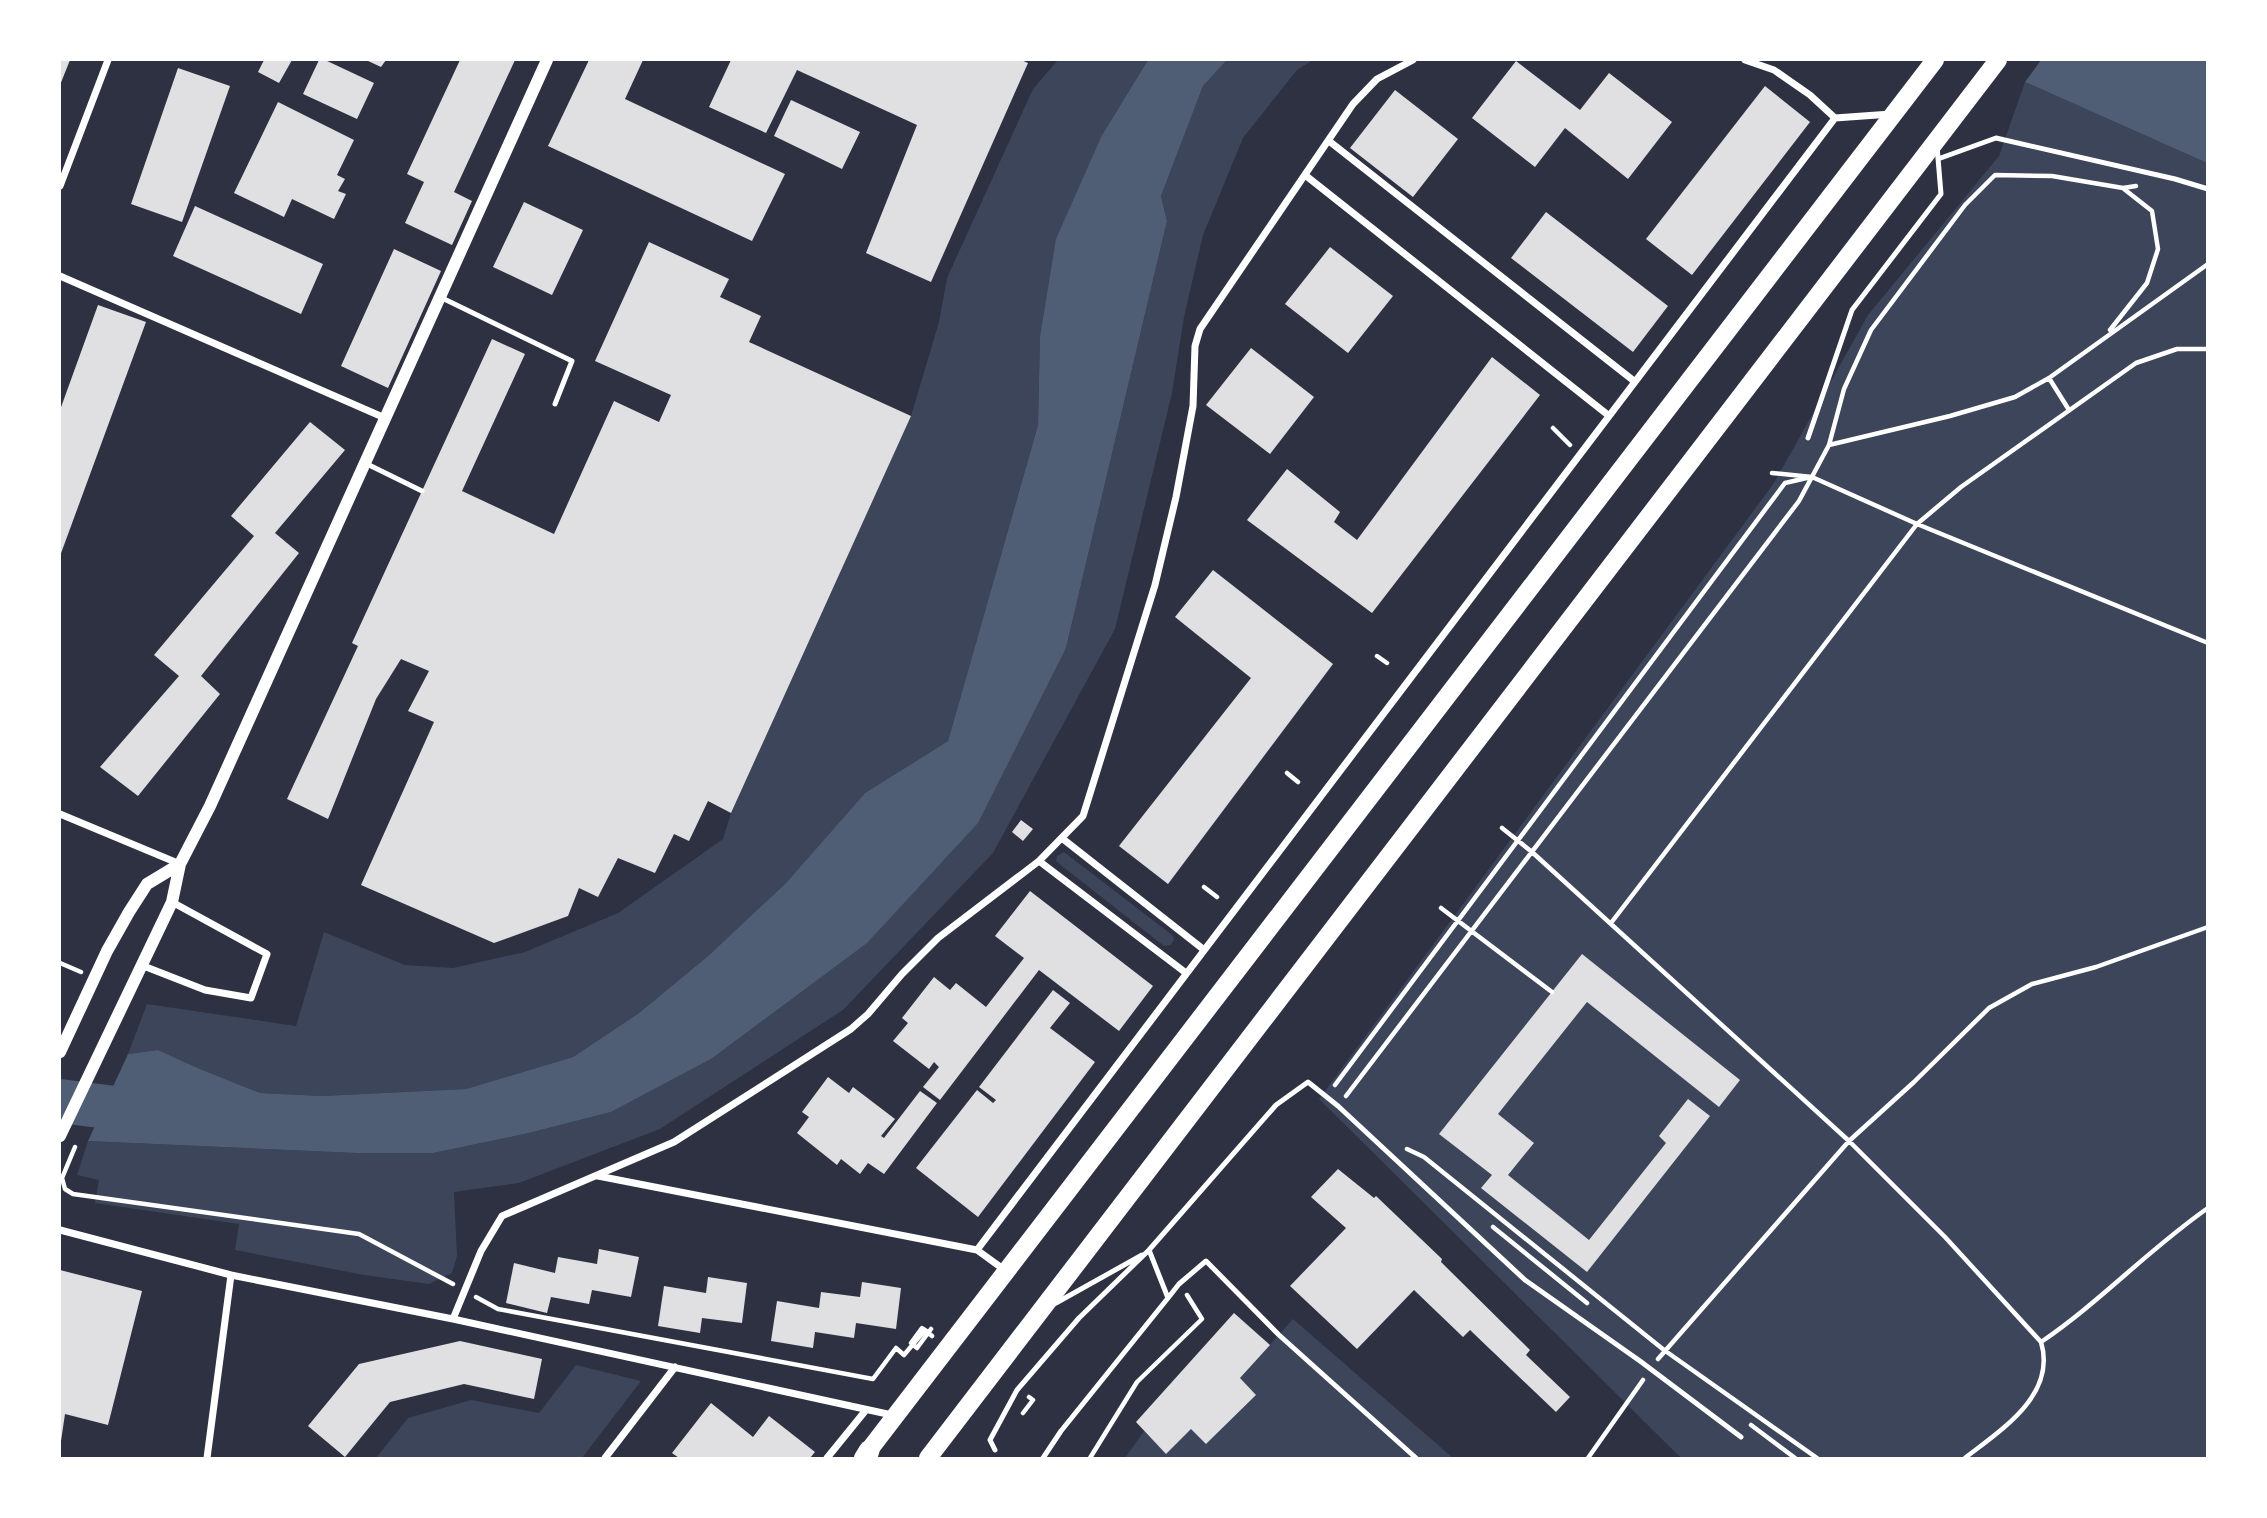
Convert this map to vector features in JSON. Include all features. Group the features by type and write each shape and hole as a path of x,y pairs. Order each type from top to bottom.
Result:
{"main road":[{"path":"865,1456 1935,60"},
{"path":"928,1458 1998,60"}],"street":[{"path":"60,186 107,60"},
{"path":"60,1136 172,902 180,864 210,806 547,60"},
{"path":"453,1319 481,1251 502,1216 674,1142 851,1029 938,938 1039,861 1083,816 1155,584 1176,497 1193,406 1195,346 1200,329 1353,104 1377,79 1413,60"},
{"path":"1745,60 1774,70 1810,95 1835,118 1892,114"},
{"path":"977,1250 1203,948 1835,118"},
{"path":"1329,141 1634,381"},
{"path":"1305,175 1608,415"},
{"path":"60,276 385,418"},
{"path":"60,814 180,864"},
{"path":"1063,839 1203,948"},
{"path":"1039,861 1186,972"},
{"path":"60,1052 129,912 147,884 180,864"},
{"path":"141,965 205,990 251,998 267,954 172,902"},
{"path":"598,1176 977,1250 1006,1271"},
{"path":"60,1230 231,1275 453,1319 896,1416"},
{"path":"207,1458 231,1275"},
{"path":"605,1458 675,1367"},
{"path":"827,1458 866,1410"}],"lane":[{"path":"1938,159 1996,138 2175,179 2207,189"},
{"path":"1808,438 1852,310 1941,194 1937,140"},
{"path":"440,297 572,361 555,404"},
{"path":"365,463 422,491"},
{"path":"995,1450 990,1440 1017,1390 1079,1318 1149,1250 1276,1105 1308,1082 1338,1106 1525,1280 1741,1437"},
{"path":"1041,1311 1149,1250"},
{"path":"1149,1250 1168,1298"},
{"path":"1043,1458 1179,1284 1206,1261 1279,1335 1416,1458"}],"path":[{"path":"1338,1106 1799,501 1829,445 1844,389 1871,330 1965,205 1994,175 2052,176 2123,188 2175,179"},
{"path":"2105,337 2147,283 2158,249 2152,211 2123,188"},
{"path":"1829,445 1950,416 2015,397 2049,378 2207,264"},
{"path":"1611,923 1917,524 1961,487 2136,363 2177,349 2207,349"},
{"path":"2049,378 2069,410"},
{"path":"1553,428 1561,437"},
{"path":"1772,473 1812,477 1917,524 2207,643"},
{"path":"1326,1097 1785,483 1812,477"},
{"path":"1377,656 1387,663"},
{"path":"1287,773 1298,782"},
{"path":"1502,828 1611,923 1849,1141 1945,1237 2041,1342 2045,1356 2042,1377 2033,1398 2001,1431 1965,1458"},
{"path":"1204,887 1217,897"},
{"path":"1441,908 1552,992"},
{"path":"1588,1458 1664,1350 1849,1141 1989,1008 2032,984 2096,967 2207,927"},
{"path":"1412,1159 1397,1144 1424,1157 1664,1350 1817,1458"},
{"path":"69,1162 62,1178 65,1189 73,1194 359,1234 441,1278"},
{"path":"2041,1342 2072,1321 2183,1225 2207,1208"},
{"path":"1484,1220 1588,1304"},
{"path":"1090,1458 1137,1382 1202,1319 1191,1301"},
{"path":"498,1309 873,1379 896,1349 904,1355 926,1329 935,1339"},
{"path":"1647,1351 1665,1363"},
{"path":"1016,1413 1022,1406"},
{"path":"1747,1423 1795,1458"}],"shaded area":[{"path":"1058,60 1148,60 1102,135 1040,337 1038,425 948,741 865,793 786,883 708,956 639,1013 573,1057 466,1089 322,1096 260,1093 158,1050 128,1054 147,1004 296,1026 324,932 405,965 453,968 525,952 618,913 723,839 731,813 911,416 939,322 947,278 1033,89"},
{"path":"1148,60 1227,60 1203,86 1161,196 1167,221 1066,648 978,823 867,943 711,1059 611,1112 529,1133 433,1153 356,1153 88,1141 128,1054 158,1050 260,1093 322,1096 466,1089 573,1057 639,1013 708,956 786,883 865,793 948,741 1038,425 1040,337 1056,239 1102,135"},
{"path":"1227,60 1313,60 1297,70 1243,138 1203,235 1184,317 1172,393 1115,629 993,853 843,1010 660,1129 519,1183 454,1192 457,1256 452,1273 429,1284 364,1275 235,1250 239,1224 95,1203 99,1180 77,1175 88,1141 356,1153 433,1153 611,1112 711,1059 1066,648 1167,221 1161,196 1203,86"},
{"path":"2041,60 2207,60 2207,163 2025,82"},
{"path":"2025,82 2207,163 2207,1458 1681,1458 1319,1099 1774,483 1868,315 1999,156"},
{"path":"1064,852 1172,935 1174,939 1171,945 1164,946 1058,863 1057,856"},
{"path":"1293,1319 1453,1458 1125,1458 1144,1431 1166,1453 1191,1429 1206,1444 1256,1395 1240,1378"},
{"path":"576,1365 641,1381 582,1458 376,1458 408,1418 471,1400 539,1413"}],"building":[{"path":"60,60 70,60 60,85"},
{"path":"264,60 292,60 279,83 258,72"},
{"path":"319,60 325,60 374,83 357,119 303,94"},
{"path":"366,60 386,60 381,67"},
{"path":"460,60 515,60 454,192 472,201 452,245 405,223 424,182 407,174"},
{"path":"589,60 643,60 625,99 785,174 752,241 548,146"},
{"path":"731,60 1021,60 1028,63 931,282 866,253 917,125 797,70 766,133 709,107"},
{"path":"1516,61 1580,110 1609,73 1672,122 1628,179 1565,128 1535,167 1472,118"},
{"path":"178,68 230,86 182,222 131,204"},
{"path":"1765,86 1810,122 1692,275 1646,239"},
{"path":"1395,90 1458,139 1413,197 1350,148"},
{"path":"791,100 860,132 842,169 774,136"},
{"path":"278,102 354,140 337,175 345,179 338,191 346,194 334,219 292,199 284,217 234,193"},
{"path":"524,202 583,230 552,295 493,267"},
{"path":"195,206 323,264 301,314 173,256"},
{"path":"1546,212 1668,306 1633,352 1511,258"},
{"path":"649,242 729,279 720,297 761,316 749,342 911,416 731,813 708,801 689,841 674,834 655,873 618,858 598,897 579,888 568,916 494,943 361,885 434,722 408,711 429,671 401,659 376,699 328,819 287,799 358,646 352,643 492,339 525,354 462,491 554,534 614,401 659,422 671,395 595,361"},
{"path":"1330,247 1393,296 1348,353 1285,304"},
{"path":"394,249 441,271 388,388 341,366"},
{"path":"98,305 146,322 60,556 60,410"},
{"path":"1251,348 1314,397 1270,454 1206,405"},
{"path":"1492,357 1540,395 1372,613 1247,520 1287,469 1340,512 1334,522 1357,540"},
{"path":"310,422 345,450 275,533 299,553 201,676 220,694 138,796 100,767 179,676 154,655 254,536 231,516"},
{"path":"1213,570 1333,664 1168,884 1119,846 1251,678 1175,617"},
{"path":"1021,820 1033,829 1023,841 1012,832"},
{"path":"1030,891 1153,986 1119,1031 1039,970 940,1100 923,1087 939,1067 934,1062 929,1069 893,1041 908,1023 902,1018 934,977 950,990 956,983 986,1007 1024,958 995,936"},
{"path":"1582,954 1740,1080 1719,1107 1587,1002 1498,1114 1534,1143 1508,1175 1589,1240 1666,1143 1659,1136 1688,1099 1710,1116 1587,1272 1481,1188 1492,1175 1439,1134"},
{"path":"1053,990 1070,1003 1050,1028 1095,1062 978,1217 916,1168 977,1090 993,1103 996,1100 979,1087"},
{"path":"828,1077 849,1093 853,1087 895,1119 881,1136 884,1138 920,1091 937,1103 884,1174 868,1163 860,1174 841,1159 837,1165 797,1133 809,1117 802,1112"},
{"path":"1338,1169 1374,1198 1376,1196 1442,1259 1441,1262 1530,1350 1526,1355 1570,1397 1556,1412 1470,1330 1463,1337 1414,1290 1357,1349 1290,1286 1346,1228 1311,1197"},
{"path":"599,1249 639,1257 631,1297 592,1290 589,1304 551,1297 547,1313 506,1303 514,1263 555,1273 558,1257 597,1264"},
{"path":"60,1270 142,1291 108,1425 65,1414 61,1441"},
{"path":"708,1277 747,1283 742,1323 702,1318 700,1333 658,1326 664,1286 706,1293"},
{"path":"862,1282 901,1288 896,1329 856,1323 854,1338 815,1332 813,1348 771,1341 777,1301 819,1308 821,1292 860,1297"},
{"path":"1234,1313 1270,1345 1240,1378 1256,1395 1206,1444 1191,1429 1166,1454 1136,1422"},
{"path":"460,1341 542,1359 534,1399 464,1384 390,1402 345,1457 308,1426 359,1364"},
{"path":"711,1403 753,1437 769,1416 815,1452 810,1458 679,1458 672,1453"}],"waterway":[{"path":"60,1101 162,1114"}]}
